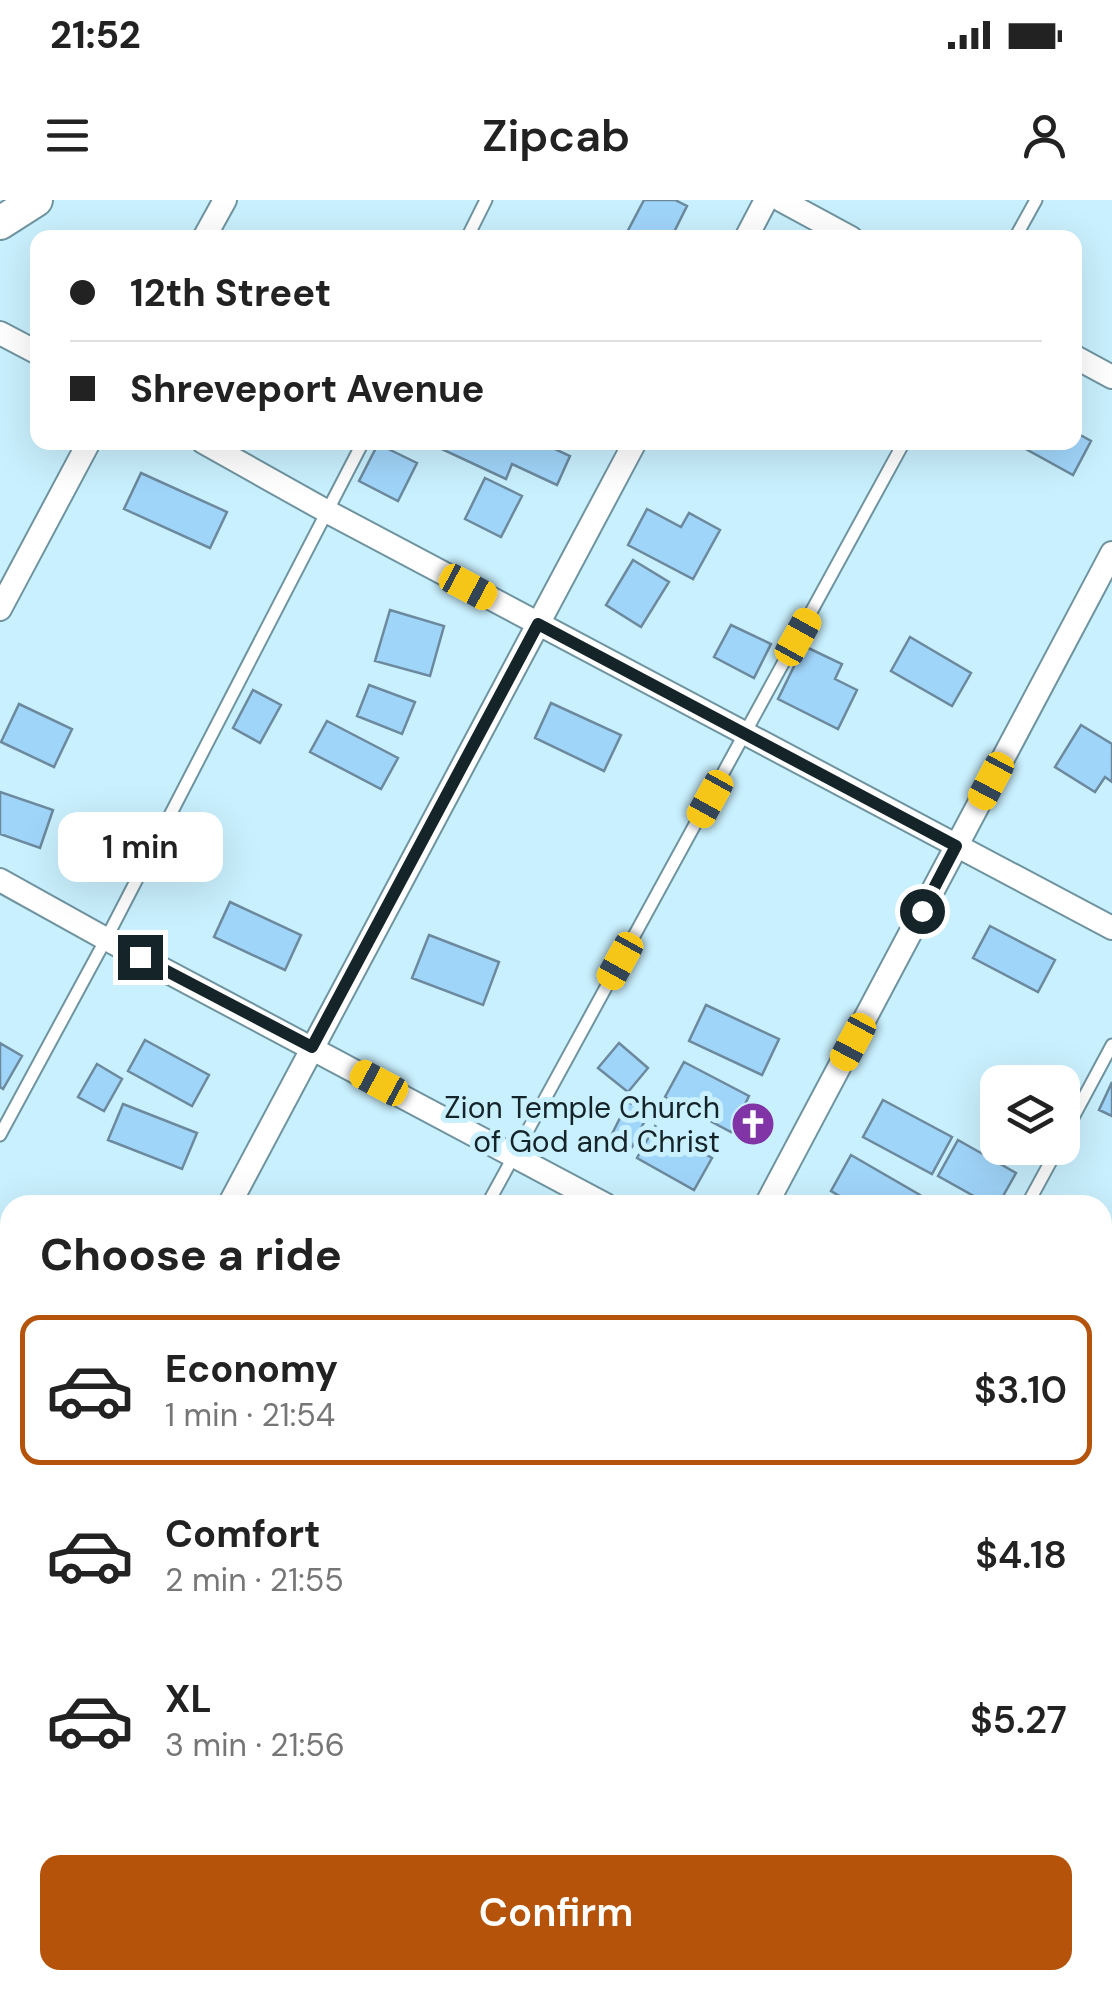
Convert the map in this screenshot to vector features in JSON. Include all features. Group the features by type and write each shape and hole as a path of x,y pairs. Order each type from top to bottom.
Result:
{"main road":[{"path":"0,223 36,200"}],"street":[{"path":"208,230 225,200"},
{"path":"750,230 766,200"},
{"path":"781,200 836,230"},
{"path":"0,333 30,348"},
{"path":"1082,362 1112,377"},
{"path":"0,610 85,450"},
{"path":"217,450 1112,928"},
{"path":"233,1195 631,450"},
{"path":"771,1195 1112,553"},
{"path":"0,880 587,1195"}],"lane":[{"path":"471,230 486,200"},
{"path":"1019,230 1036,200"},
{"path":"0,1135 359,450"},
{"path":"491,1195 900,450"},
{"path":"1080,1104 1112,1044"},
{"path":"1032,1195 1049,1165"}],"building":[{"path":"644,200 675,200 687,206 675,230 628,230"},
{"path":"1082,436 1091,441 1073,475 1028,450 1082,450"},
{"path":"375,450 390,450 417,463 398,501 359,481"},
{"path":"444,450 557,450 570,456 557,485 512,464 506,479"},
{"path":"141,473 227,512 210,548 124,509"},
{"path":"485,478 522,496 501,537 465,519"},
{"path":"647,509 681,527 689,513 720,530 693,579 628,545"},
{"path":"633,560 669,582 641,627 606,605"},
{"path":"390,610 444,626 430,676 375,661"},
{"path":"731,625 771,644 754,678 714,657"},
{"path":"910,637 971,673 952,706 891,671"},
{"path":"804,646 842,664 835,679 857,690 838,729 778,699"},
{"path":"369,685 415,702 402,734 357,716"},
{"path":"253,690 281,705 260,743 233,728"},
{"path":"551,703 621,735 604,771 535,738"},
{"path":"19,704 72,729 54,767 1,742"},
{"path":"327,721 398,758 381,789 310,752"},
{"path":"1081,725 1112,744 1112,782 1105,777 1095,792 1055,767"},
{"path":"0,792 53,810 40,848 0,834"},
{"path":"230,902 301,935 285,970 214,937"},
{"path":"990,926 1055,960 1038,992 973,958"},
{"path":"429,935 499,962 483,1005 412,978"},
{"path":"706,1005 779,1039 762,1075 689,1041"},
{"path":"145,1040 209,1075 192,1106 128,1071"},
{"path":"0,1043 22,1056 3,1089 0,1087"},
{"path":"619,1043 648,1068 628,1092 598,1068"},
{"path":"684,1062 749,1096 731,1132 665,1097"},
{"path":"97,1064 122,1079 104,1111 78,1097"},
{"path":"1112,1082 1112,1116 1099,1110"},
{"path":"883,1100 952,1137 932,1174 863,1137"},
{"path":"628,1102 649,1112 632,1147 611,1136"},
{"path":"123,1104 197,1133 182,1169 108,1140"},
{"path":"655,1126 712,1158 694,1190 637,1158"},
{"path":"958,1140 980,1153 980,1165 1002,1165 1016,1173 1004,1195 972,1195 938,1176"},
{"path":"851,1155 920,1195 838,1195 831,1191"}],"place":[{"name":"Zion Temple Church of God and Christ","path":"753,1124"}],"route":[{"path":"140,957 312,1047 538,624 956,846 922,911"}]}
